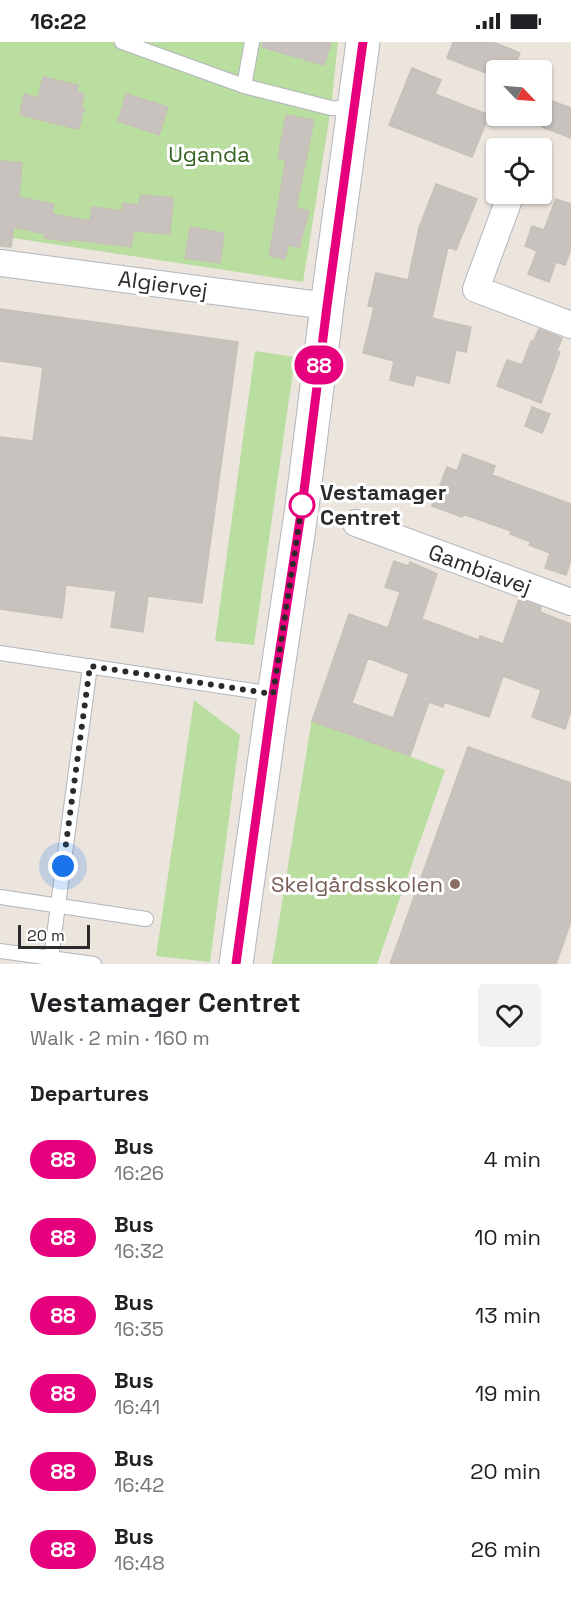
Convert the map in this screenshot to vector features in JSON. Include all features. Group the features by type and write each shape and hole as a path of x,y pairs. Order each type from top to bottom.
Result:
{"street":[{"path":"236,964 273,694 302,507 363,42"},
{"path":"507,204 476,289 571,325"},
{"name":"Algiervej","path":"0,263 327,306"},
{"name":"Gambiavej","path":"356,523 571,602"}],"lane":[{"path":"122,42 244,86 331,108 354,109"},
{"path":"244,86 252,42"},
{"path":"0,653 273,694"},
{"path":"51,958 90,666"},
{"path":"0,897 146,919"},
{"path":"0,951 94,964"}],"green space":[{"name":"Uganda","path":"0,42 338,42 331,108 303,282 0,236"},
{"path":"255,351 295,357 254,645 215,641"},
{"path":"194,700 240,735 210,962 156,956"},
{"path":"312,718 445,770 377,964 272,964"}],"building":[{"path":"263,42 331,42 324,65 262,47"},
{"path":"453,42 493,42 520,53 517,60 486,60 486,73 447,58"},
{"path":"412,68 441,80 435,94 486,114 486,122 472,157 389,125"},
{"path":"43,77 78,85 77,92 84,94 81,107 84,108 79,129 20,115 24,94 38,98"},
{"path":"126,94 168,107 159,135 118,121"},
{"path":"552,101 571,108 571,138 542,127 552,126"},
{"path":"286,115 314,120 296,208 309,211 299,248 288,245 285,259 269,256 286,160 278,158"},
{"path":"0,161 22,163 19,197 54,204 52,214 90,221 92,207 122,211 123,203 138,205 141,195 173,198 170,234 134,231 131,247 44,238 45,234 14,227 11,247 0,246"},
{"path":"436,184 477,199 456,250 448,247 432,318 471,327 466,352 456,350 449,383 416,375 413,386 390,380 394,361 363,353 374,307 368,306 376,273 408,280 419,228"},
{"path":"556,199 571,204 571,249 565,265 556,262 549,282 528,274 537,251 525,246 532,226 544,230"},
{"path":"190,227 224,233 220,263 185,258"},
{"path":"0,309 238,342 202,603 148,596 143,632 111,627 116,591 66,585 62,618 0,609 0,437 33,441 43,367 0,361"},
{"path":"539,329 562,338 557,351 560,352 541,403 497,386 507,360 522,365 531,341 533,342"},
{"path":"532,407 550,414 542,433 525,426"},
{"path":"463,454 495,466 492,475 571,504 571,560 566,575 545,568 550,553 529,545 531,542 510,534 511,531 432,506 447,467 457,471"},
{"path":"394,561 408,566 410,562 437,574 422,619 479,640 480,636 503,644 519,599 541,607 540,612 571,624 571,711 565,729 532,717 541,690 503,676 489,717 444,702 443,707 429,702 410,756 312,721 349,614 388,628 400,592 385,587","holes":["368,658 409,674 393,718 352,703"]},
{"name":"Skelgårdsskolen","path":"468,747 571,783 571,921 556,964 390,964"}],"bus line":[{"name":"88","path":"236,964 273,694 302,507 363,42"}],"place":[{"name":"Vestamager Centret","path":"302,505"},
{"name":"Skelgårdsskolen","path":"455,884"}],"route":[{"path":"63,866 90,666 273,694 302,505"}]}
